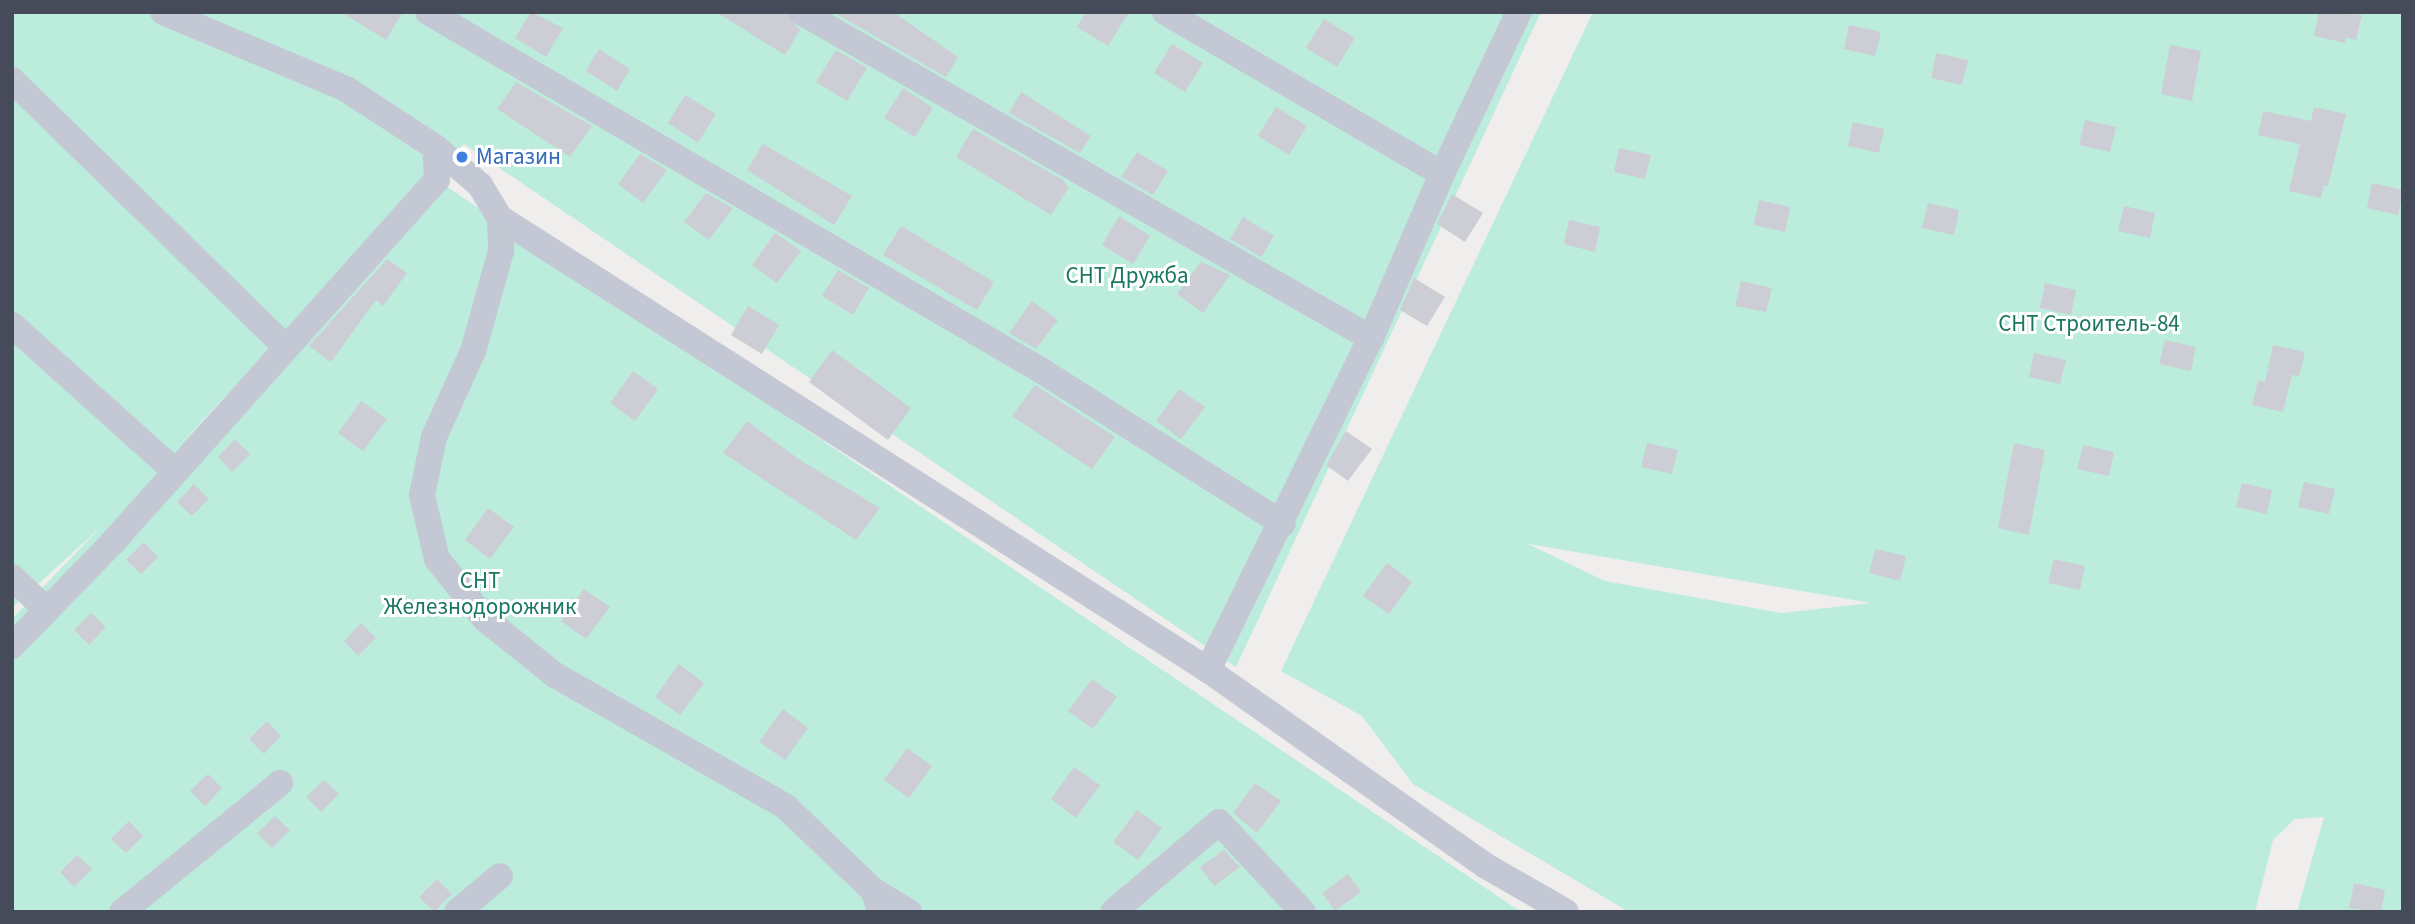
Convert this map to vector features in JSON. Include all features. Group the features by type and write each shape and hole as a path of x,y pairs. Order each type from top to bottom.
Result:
{"street":[{"path":"163,12 346,89 435,148 480,185 500,218 1208,670 1486,866 1566,912"},
{"path":"428,12 1042,371 1283,524"},
{"path":"801,12 1371,338"},
{"path":"1165,12 1441,174"},
{"path":"1208,670 1283,524 1371,338 1441,174 1519,12"},
{"path":"12,80 285,346"},
{"path":"12,646 175,471 437,180 435,148"},
{"path":"500,218 501,251 472,351 434,437 422,495 438,559 485,619 555,675 786,807 877,901 909,912"},
{"path":"12,325 175,471"},
{"path":"12,577 47,610"},
{"path":"122,912 280,783"},
{"path":"1113,912 1219,822 1303,912"},
{"path":"457,912 500,876"}],"green space":[{"path":"12,12 1541,12 1236,667 464,144 170,455 437,180 1521,912 12,912 12,619 103,525 12,608"},
{"name":"СНТ Строитель-84","path":"1593,12 2403,12 2403,912 2297,912 2324,817 2295,819 2273,840 2255,912 1629,912 1413,784 1362,716 1281,671","holes":["1528,544 1871,603 1782,613 1605,581"]}],"building":[{"path":"341,12 403,12 386,40"},
{"path":"531,12 563,28 546,57 515,38"},
{"path":"716,12 785,12 800,30 785,55"},
{"path":"833,12 893,12 958,57 946,77"},
{"path":"1086,12 1129,12 1108,46 1077,27"},
{"path":"2319,12 2362,15 2356,40 2346,37 2345,43 2314,36"},
{"path":"1324,19 1355,38 1337,67 1306,48"},
{"path":"1849,25 1881,32 1875,56 1844,49"},
{"path":"1172,44 1203,63 1185,92 1154,73"},
{"path":"2170,45 2201,51 2192,101 2161,94"},
{"path":"599,49 630,69 617,91 586,71"},
{"path":"836,50 867,68 847,101 816,82"},
{"path":"1936,53 1968,60 1962,85 1931,78"},
{"path":"516,82 592,126 570,157 497,109"},
{"path":"903,88 933,108 915,137 884,118"},
{"path":"1021,92 1091,136 1080,153 1009,113"},
{"path":"685,95 716,114 698,143 668,123"},
{"path":"1276,107 1307,126 1289,155 1258,136"},
{"path":"2314,107 2346,114 2328,186 2324,185 2321,198 2289,191 2300,144 2258,135 2263,111 2311,121"},
{"path":"2085,120 2116,127 2110,152 2079,145"},
{"path":"1853,122 1884,129 1879,153 1848,146"},
{"path":"973,129 1063,180 1069,187 1051,215 956,157"},
{"path":"763,144 852,196 834,225 747,170"},
{"path":"1619,148 1651,155 1645,179 1614,172"},
{"path":"1137,152 1168,171 1153,195 1121,177"},
{"path":"640,154 667,170 643,203 618,184"},
{"path":"2372,183 2403,190 2398,215 2367,208"},
{"path":"706,193 733,208 709,240 684,222"},
{"path":"1452,194 1483,213 1465,242 1437,224"},
{"path":"1759,200 1790,207 1785,232 1754,225"},
{"path":"1928,203 1959,210 1954,235 1922,228"},
{"path":"2124,206 2155,213 2150,238 2118,231"},
{"path":"1119,216 1150,236 1133,264 1102,245"},
{"path":"1243,217 1274,236 1261,257 1230,239"},
{"path":"1569,220 1600,227 1595,252 1564,244"},
{"path":"901,226 994,282 977,310 883,255"},
{"path":"775,233 801,251 777,283 752,265"},
{"path":"387,259 407,273 383,306 376,300 331,362 309,346"},
{"path":"1201,262 1230,275 1203,313 1177,294"},
{"path":"838,270 869,288 853,315 822,296"},
{"path":"1414,278 1445,297 1427,326 1400,310"},
{"path":"1741,281 1772,288 1766,312 1735,306"},
{"path":"2045,283 2076,290 2071,315 2040,308"},
{"path":"1032,301 1058,320 1036,349 1009,333"},
{"path":"748,306 779,325 762,354 731,335"},
{"path":"2165,340 2196,347 2191,371 2159,364"},
{"path":"2273,345 2305,352 2299,376 2292,375 2283,412 2252,405 2258,380 2265,382"},
{"path":"832,350 911,408 888,440 809,382"},
{"path":"2034,353 2066,360 2060,384 2029,377"},
{"path":"633,371 658,389 635,421 610,403"},
{"path":"1035,385 1115,437 1092,469 1012,416"},
{"path":"1179,389 1205,407 1181,439 1156,421"},
{"path":"361,401 387,419 363,451 338,433"},
{"path":"747,421 800,460 880,508 856,540 723,453"},
{"path":"1346,431 1372,449 1348,481 1326,465"},
{"path":"235,439 250,454 232,472 218,457"},
{"path":"1647,443 1678,450 1672,474 1641,467"},
{"path":"2014,443 2045,450 2029,535 1998,528"},
{"path":"2083,445 2114,452 2109,476 2077,469"},
{"path":"2304,482 2335,489 2329,514 2298,507"},
{"path":"2242,483 2272,490 2267,514 2236,507"},
{"path":"194,484 209,499 192,516 177,502"},
{"path":"488,508 514,527 490,559 465,540"},
{"path":"144,542 158,557 141,574 126,560"},
{"path":"1875,549 1906,556 1900,581 1869,573"},
{"path":"2054,559 2085,566 2080,590 2048,583"},
{"path":"1387,563 1412,582 1389,614 1363,596"},
{"path":"584,589 610,607 586,639 561,621"},
{"path":"91,613 106,627 89,645 74,630"},
{"path":"361,623 376,638 358,656 344,641"},
{"path":"679,664 704,683 680,715 655,697"},
{"path":"1092,679 1117,697 1093,729 1068,711"},
{"path":"783,709 808,728 785,760 759,742"},
{"path":"267,721 281,736 264,754 249,739"},
{"path":"907,748 932,766 909,798 884,780"},
{"path":"1074,767 1100,785 1076,818 1051,799"},
{"path":"208,774 222,788 205,806 190,791"},
{"path":"324,780 339,794 321,812 306,797"},
{"path":"1255,783 1281,801 1257,833 1233,813"},
{"path":"1137,810 1162,828 1138,860 1113,842"},
{"path":"275,816 290,830 272,848 257,833"},
{"path":"129,821 143,836 126,853 111,839"},
{"path":"1224,850 1240,867 1214,886 1200,867"},
{"path":"77,855 92,869 74,887 60,872"},
{"path":"1348,874 1361,892 1335,911 1322,893"},
{"path":"437,879 452,894 434,912 419,897"},
{"path":"2354,883 2385,890 2381,912 2349,908"}],"place":[{"name":"Магазин","path":"462,157"}],"park label":[{"name":"СНТ Дружба","path":"1127,276"},
{"name":"СНТ Железнодорожник","path":"480,594"}]}
